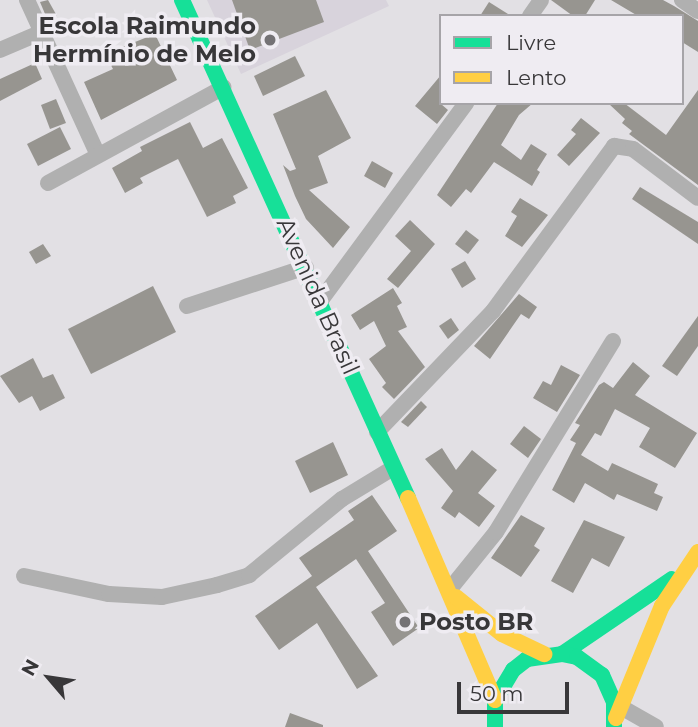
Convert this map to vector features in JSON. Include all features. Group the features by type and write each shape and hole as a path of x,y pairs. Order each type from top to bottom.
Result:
{"street":[{"path":"27,0 98,155"},
{"name":"Avenida Brasil","path":"182,0 306,267 393,468 451,591 493,718"},
{"path":"682,0 698,10"},
{"path":"0,50 42,32"},
{"path":"48,183 224,87"},
{"path":"321,300 465,105"},
{"path":"377,432 493,311 614,146 633,149 698,198"},
{"path":"187,306 306,267"},
{"path":"451,591 511,509 613,341"},
{"path":"24,576 109,594 162,597 216,585 249,575 342,499 393,468"},
{"path":"616,721 662,606 698,552"},
{"path":"562,654 637,607 684,570"},
{"name":"Avenida Brasil","path":"451,591 502,634 544,654"},
{"path":"493,718 513,670 544,654 562,654 584,661 602,675 612,695 616,721"},
{"path":"616,721 656,727"}],"shaded area":[{"name":"Escola Raimundo Hermínio de Melo","path":"207,0 386,0 389,6 241,74"}],"building":[{"path":"48,0 57,16 48,21 40,2"},
{"path":"232,0 316,0 324,22 250,50"},
{"path":"551,0 595,0 586,14 570,14"},
{"path":"611,0 663,0 674,6 698,21 698,52 684,43 684,14 635,14"},
{"path":"489,2 508,14 481,14"},
{"path":"155,34 177,80 101,120 84,82 113,69 105,54"},
{"path":"295,56 305,76 263,96 254,76"},
{"path":"35,63 42,79 0,101 0,79"},
{"path":"439,77 439,105 448,110 437,124 415,106"},
{"path":"326,90 351,138 318,156 328,183 309,190 350,227 333,248 306,219 295,196 283,165 290,171 296,169 273,114"},
{"path":"698,90 698,185 629,134 632,131 622,123 625,119 610,105 627,105 666,135"},
{"path":"56,99 66,123 50,129 41,105"},
{"path":"497,105 531,105 519,115 501,145 521,160 531,144 547,154 537,170 540,172 532,186 494,162 471,193 466,189 451,207 437,195"},
{"path":"581,118 600,133 569,166 557,155 576,134 571,130"},
{"path":"190,122 203,148 222,138 248,188 233,196 236,203 207,217 178,159 140,178 143,183 125,193 112,168 142,151 140,147"},
{"path":"60,127 71,149 38,166 27,144"},
{"path":"372,161 393,173 385,188 364,176"},
{"path":"640,187 698,222 698,244 632,199"},
{"path":"520,198 548,215 522,247 505,236 517,216 511,212"},
{"path":"410,220 435,244 398,288 387,279 411,251 395,236"},
{"path":"466,230 479,240 468,254 455,244"},
{"path":"43,244 51,256 36,264 29,252"},
{"path":"465,261 476,279 462,288 451,269"},
{"path":"153,286 176,332 91,374 68,329"},
{"path":"393,288 402,303 397,306 407,327 398,331 425,367 394,399 382,387 386,383 369,359 386,346 374,321 360,330 351,315"},
{"path":"519,294 537,307 529,319 521,314 490,359 474,346"},
{"path":"698,316 698,346 677,376 662,366"},
{"path":"451,318 459,330 448,339 439,326"},
{"path":"33,358 43,378 53,374 65,398 40,411 32,396 19,403 0,376"},
{"path":"633,362 650,376 635,395 697,433 675,468 639,447 650,428 615,409 601,436 595,433 581,455 608,471 612,463 658,484 654,493 663,497 657,511 617,494 614,500 585,483 574,503 552,490 576,443 570,440 580,425 575,423 599,385 604,382 613,388"},
{"path":"561,365 580,375 557,412 533,398 543,381 551,385"},
{"path":"421,401 427,407 408,427 401,422"},
{"path":"524,426 541,439 528,458 510,444"},
{"path":"333,442 348,475 310,493 295,461"},
{"path":"442,448 456,470 472,450 497,470 478,493 495,506 479,527 459,512 455,518 441,508 453,491 425,459"},
{"path":"372,495 397,531 368,551 419,628 393,646 371,612 385,603 356,559 316,587 378,676 357,689 317,623 279,650 255,616 312,576 299,558 354,520 348,511"},
{"path":"521,515 545,528 534,546 540,550 521,577 491,558"},
{"path":"584,520 625,537 609,567 592,558 573,593 551,581"},
{"path":"290,713 323,725 323,727 285,727"}],"traffic: fast":[{"path":"182,0 408,498"},
{"path":"562,654 672,579"},
{"path":"495,727 495,700 513,670 527,659 562,654 577,657 602,675 614,702 614,727"}],"traffic: slow":[{"path":"408,498 495,700"},
{"path":"616,718 662,606 698,552"},
{"path":"456,597 502,634 544,654"}],"place":[{"name":"Escola Raimundo Hermínio de Melo","path":"270,40"},
{"name":"Posto BR","path":"405,622"}]}
